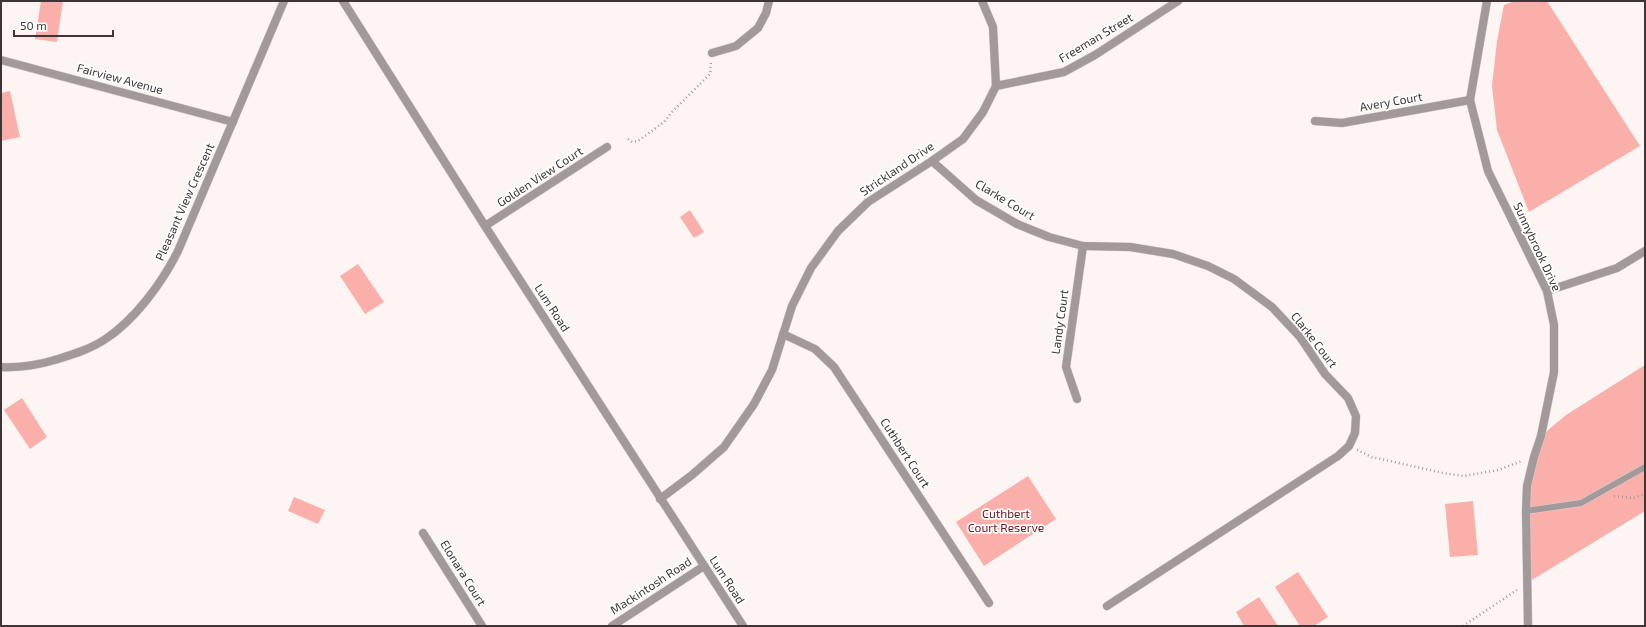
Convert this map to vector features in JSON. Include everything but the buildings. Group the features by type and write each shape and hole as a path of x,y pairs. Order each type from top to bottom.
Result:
{"street":[{"name":"Pleasant View Crescent","path":"1,367 26,367 42,364 85,350 121,327 134,313 170,267 284,1"},
{"name":"Lum Road","path":"343,1 485,226 743,626"},
{"path":"712,53 736,46 758,28 766,13 769,1"},
{"name":"Strickland Drive","path":"660,499 692,476 724,447 754,404 772,370 792,306 811,268 838,231 868,202 963,139 983,112 996,86 994,26 982,1"},
{"name":"Freeman Street","path":"996,86 1064,72 1095,55 1178,1"},
{"name":"Sunnybrook Drive","path":"1487,1 1470,100 1488,171 1547,291 1554,325 1554,372 1541,436 1534,457 1528,486 1526,511 1528,626"},
{"name":"Fairview Avenue","path":"1,60 233,122"},
{"name":"Avery Court","path":"1314,121 1342,123 1470,100"},
{"name":"Golden View Court","path":"485,226 608,147"},
{"name":"Clarke Court","path":"932,160 976,200 1017,224 1049,238 1083,246 1130,247 1173,254 1208,266 1234,279 1272,307 1300,338 1325,374 1348,398 1356,416 1355,432 1349,446"},
{"name":"Landy Court","path":"1077,398 1066,367 1083,246"},
{"path":"1547,291 1617,268 1645,251"},
{"name":"Cuthbert Court","path":"783,334 815,349 834,367 989,603"},
{"path":"1107,606 1318,470 1349,446"},
{"name":"Elonara Court","path":"423,533 482,626"},
{"name":"Mackintosh Road","path":"612,626 704,566"}],"lane":[{"path":"1526,511 1581,502 1645,466"}],"path":[{"path":"628,139 632,142 638,141 664,122 710,74 712,53"},
{"path":"1349,446 1372,457 1443,473 1464,476 1498,470 1534,457"},
{"path":"1463,626 1527,583"}],"green space":[{"path":"41,1 63,1 57,42 35,39"},
{"path":"1515,1 1547,1 1640,146 1529,212 1497,130 1492,86 1497,41 1504,5"},
{"path":"10,91 20,137 1,141 1,93"},
{"path":"690,210 704,232 694,238 680,217"},
{"path":"358,264 384,302 365,314 340,276"},
{"path":"1645,365 1645,511 1527,583 1527,486 1541,436 1566,415"},
{"path":"22,398 47,437 30,449 4,410"},
{"name":"Cuthbert Court Reserve","path":"1028,476 1056,519 984,566 956,522"},
{"path":"294,497 325,510 318,524 288,511"},
{"path":"1473,501 1478,555 1450,557 1445,504"},
{"path":"1298,572 1328,617 1314,626 1300,626 1275,587"},
{"path":"1259,597 1278,626 1244,626 1236,612"}]}
